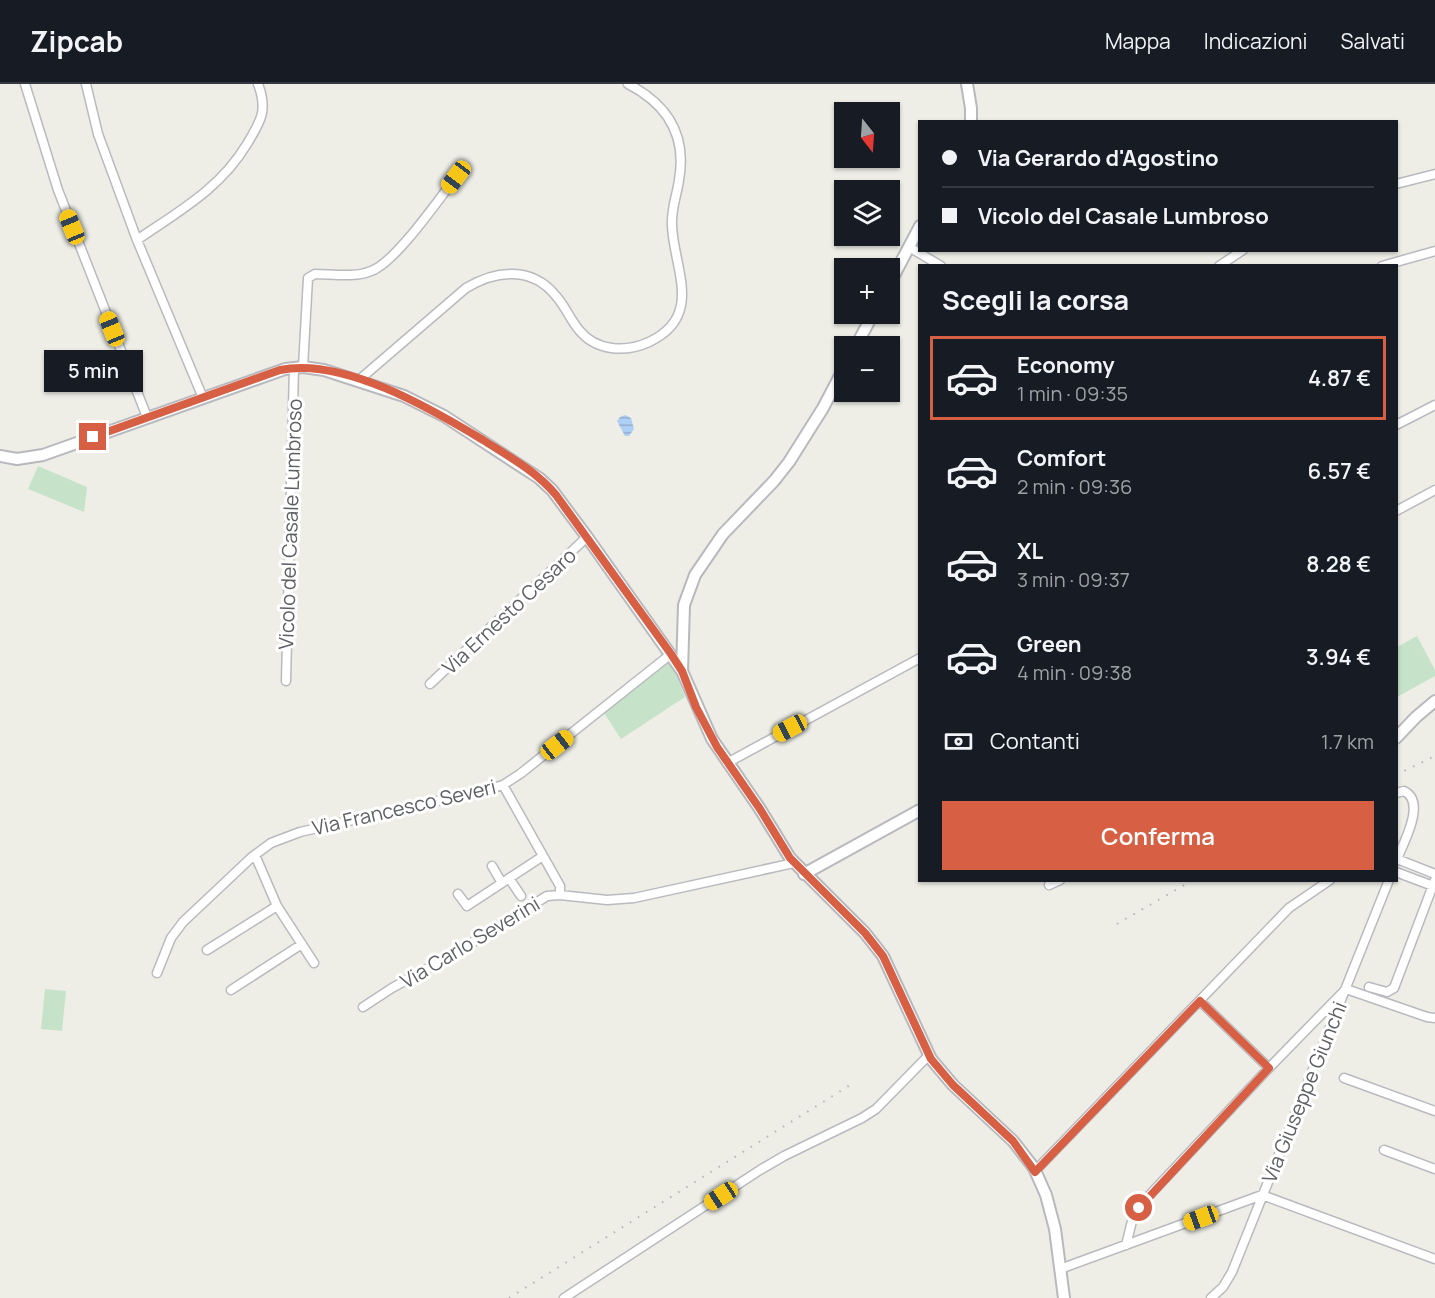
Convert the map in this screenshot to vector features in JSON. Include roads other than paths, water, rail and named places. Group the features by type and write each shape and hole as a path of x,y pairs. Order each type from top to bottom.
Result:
{"street":[{"path":"26,84 58,190 147,417"},
{"path":"86,84 98,134 137,240 203,398"},
{"path":"137,240 210,189 232,167 261,119 263,99 258,84"},
{"path":"359,380 466,288 485,279 504,274 524,275 543,283 560,300 581,332 599,345 616,349 633,348 653,340 668,328 680,310 683,297 682,277 672,224 680,175 680,149 675,130 666,112 656,102 628,84"},
{"path":"967,84 971,108 970,120"},
{"path":"1398,183 1435,174"},
{"path":"298,367 308,278 315,274 362,274 379,267 421,223 456,177"},
{"path":"900,264 918,230"},
{"path":"909,247 938,264"},
{"path":"1389,264 1435,251"},
{"path":"1222,264 1241,252"},
{"name":"Vicolo del Casale Lumbroso","path":"0,456 17,459 43,455 280,370 298,367 320,369 359,380 424,405 518,462 548,486 671,654 682,671 708,732 794,863 865,933 881,953 929,1055 949,1081 1013,1141 1035,1172 1052,1217 1064,1298"},
{"name":"Vicolo del Casale Lumbroso","path":"286,681 298,367"},
{"path":"682,671 684,605 695,575 719,539 789,462 834,386"},
{"path":"1398,424 1435,405"},
{"path":"1398,510 1435,490"},
{"name":"Via Ernesto Cesaro","path":"430,684 587,537"},
{"name":"Via Francesco Severi","path":"156,973 171,938 180,925 255,855 276,841 300,831 401,810 503,785 671,654"},
{"path":"727,763 918,659"},
{"path":"1398,736 1435,701"},
{"path":"503,785 560,886 560,895"},
{"path":"1398,792 1408,793 1414,810 1398,857"},
{"path":"804,874 918,811"},
{"path":"255,855 277,906 314,963"},
{"path":"458,894 467,906 543,856"},
{"path":"1398,860 1435,874"},
{"name":"Via Carlo Severini","path":"363,1007 547,896 560,895 608,900 634,898 794,863"},
{"path":"492,866 521,896"},
{"path":"1370,987 1387,992 1394,988 1434,883 1398,873"},
{"path":"1049,885 1056,882"},
{"path":"1035,1172 1289,908 1327,882"},
{"name":"Via Giuseppe Giunchi","path":"1211,1298 1221,1289 1231,1274 1388,882"},
{"path":"207,950 277,906"},
{"path":"231,990 302,944"},
{"path":"1126,1245 1132,1221 1143,1202 1346,989 1435,1018"},
{"path":"1200,1001 1269,1068"},
{"path":"564,1298 760,1170 876,1109 929,1055"},
{"path":"1344,1078 1435,1111"},
{"path":"1384,1150 1435,1169"},
{"path":"1060,1269 1262,1195 1435,1258"}],"water":[{"path":"625,415 631,418 634,429 629,436 625,436 617,421"}],"railway":[{"path":"1398,774 1435,756"},
{"path":"1117,924 1190,882"},
{"path":"509,1298 855,1082"}]}
